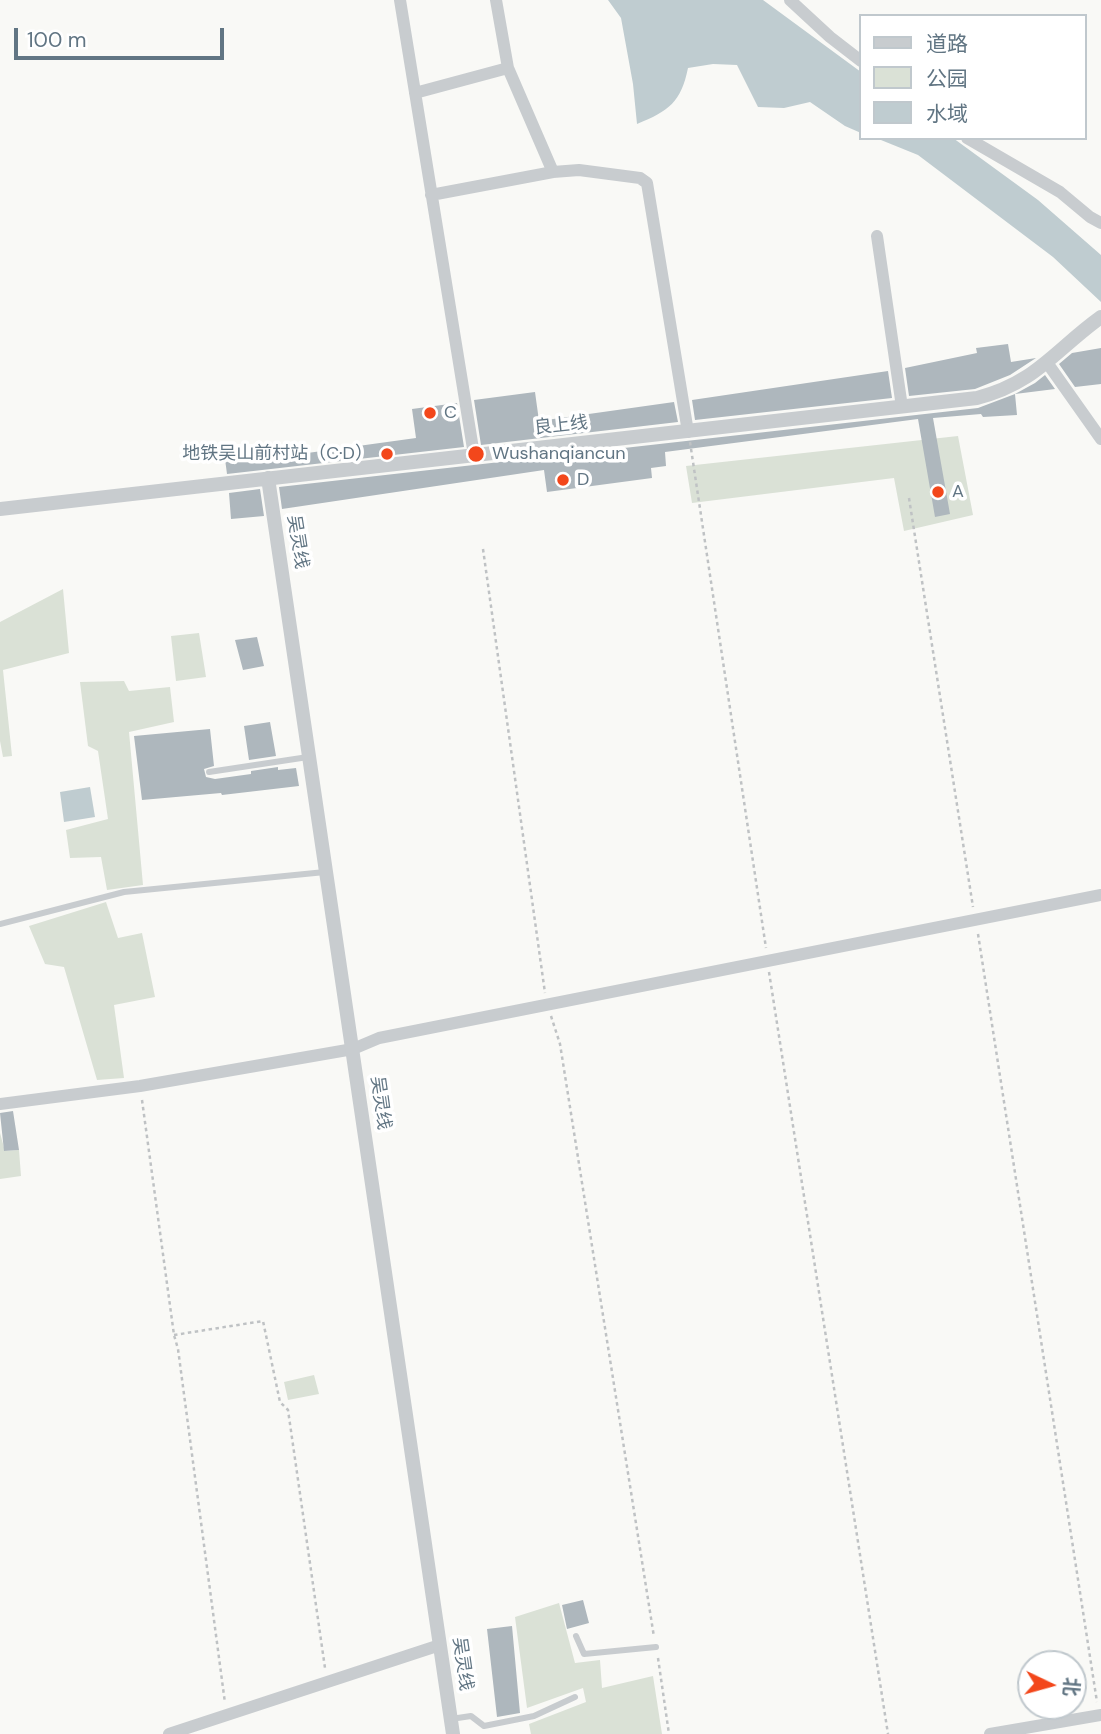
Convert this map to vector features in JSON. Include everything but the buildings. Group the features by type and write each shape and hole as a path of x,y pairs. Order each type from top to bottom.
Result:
{"street":[{"path":"400,0 474,455"},
{"path":"496,0 508,68 553,172"},
{"path":"790,0 860,60"},
{"path":"415,93 508,68"},
{"path":"970,140 1060,192 1101,223"},
{"path":"431,195 553,172 579,170 640,178 647,183 688,432"},
{"path":"877,236 902,407"},
{"name":"良上线","path":"0,509 977,398 996,394 1025,380 1048,364 1101,317"},
{"path":"1048,364 1101,439"},
{"name":"吴灵线","path":"268,478 453,1734"},
{"path":"0,1104 140,1086 353,1049 379,1038 1101,895"},
{"path":"169,1734 440,1644"},
{"path":"990,1734 1100,1715"}],"lane":[{"path":"209,772 310,757"},
{"path":"0,924 124,892 327,872"},
{"path":"576,1636 584,1654 656,1647"},
{"path":"451,1719 471,1716 484,1726 534,1716 575,1697"}],"path":[{"path":"688,432 888,1734"},
{"path":"909,499 1100,1715"},
{"path":"483,549 547,1005 560,1044 669,1734"},
{"path":"140,1086 227,1715"},
{"path":"174,1335 263,1321 280,1402 288,1410 327,1682"}],"green space":[{"path":"958,436 973,515 904,531 894,478 692,503 686,466"},
{"path":"63,589 69,653 3,670 12,756 3,757 0,741 0,622"},
{"path":"199,633 206,677 176,681 171,636"},
{"path":"124,681 129,691 170,687 174,722 129,732 143,885 107,890 101,857 70,858 66,830 108,819 98,751 88,746 80,682"},
{"path":"106,902 118,938 142,933 155,997 114,1005 124,1078 97,1080 64,967 45,964 29,926"},
{"path":"0,1133 5,1151 19,1150 21,1176 0,1179"},
{"path":"314,1375 319,1394 288,1400 284,1382"},
{"path":"559,1603 575,1663 600,1660 602,1688 653,1676 662,1734 531,1734 529,1724 586,1702 583,1688 527,1708 515,1617"}],"water":[{"path":"608,0 763,0 860,71 860,133 845,126 810,102 784,108 758,107 737,65 713,64 688,68 682,89 672,104 657,115 637,124 621,18"},
{"path":"881,140 956,140 1038,200 1101,255 1101,302 1053,257 918,155"},
{"path":"90,787 95,817 64,822 60,792"}],"place":[{"name":"C","path":"430,413"},
{"name":"地铁吴山前村站（C·D）","path":"387,454"},
{"name":"Wushanqiancun","path":"476,454"},
{"name":"D","path":"563,480"},
{"name":"A","path":"938,492"}]}
